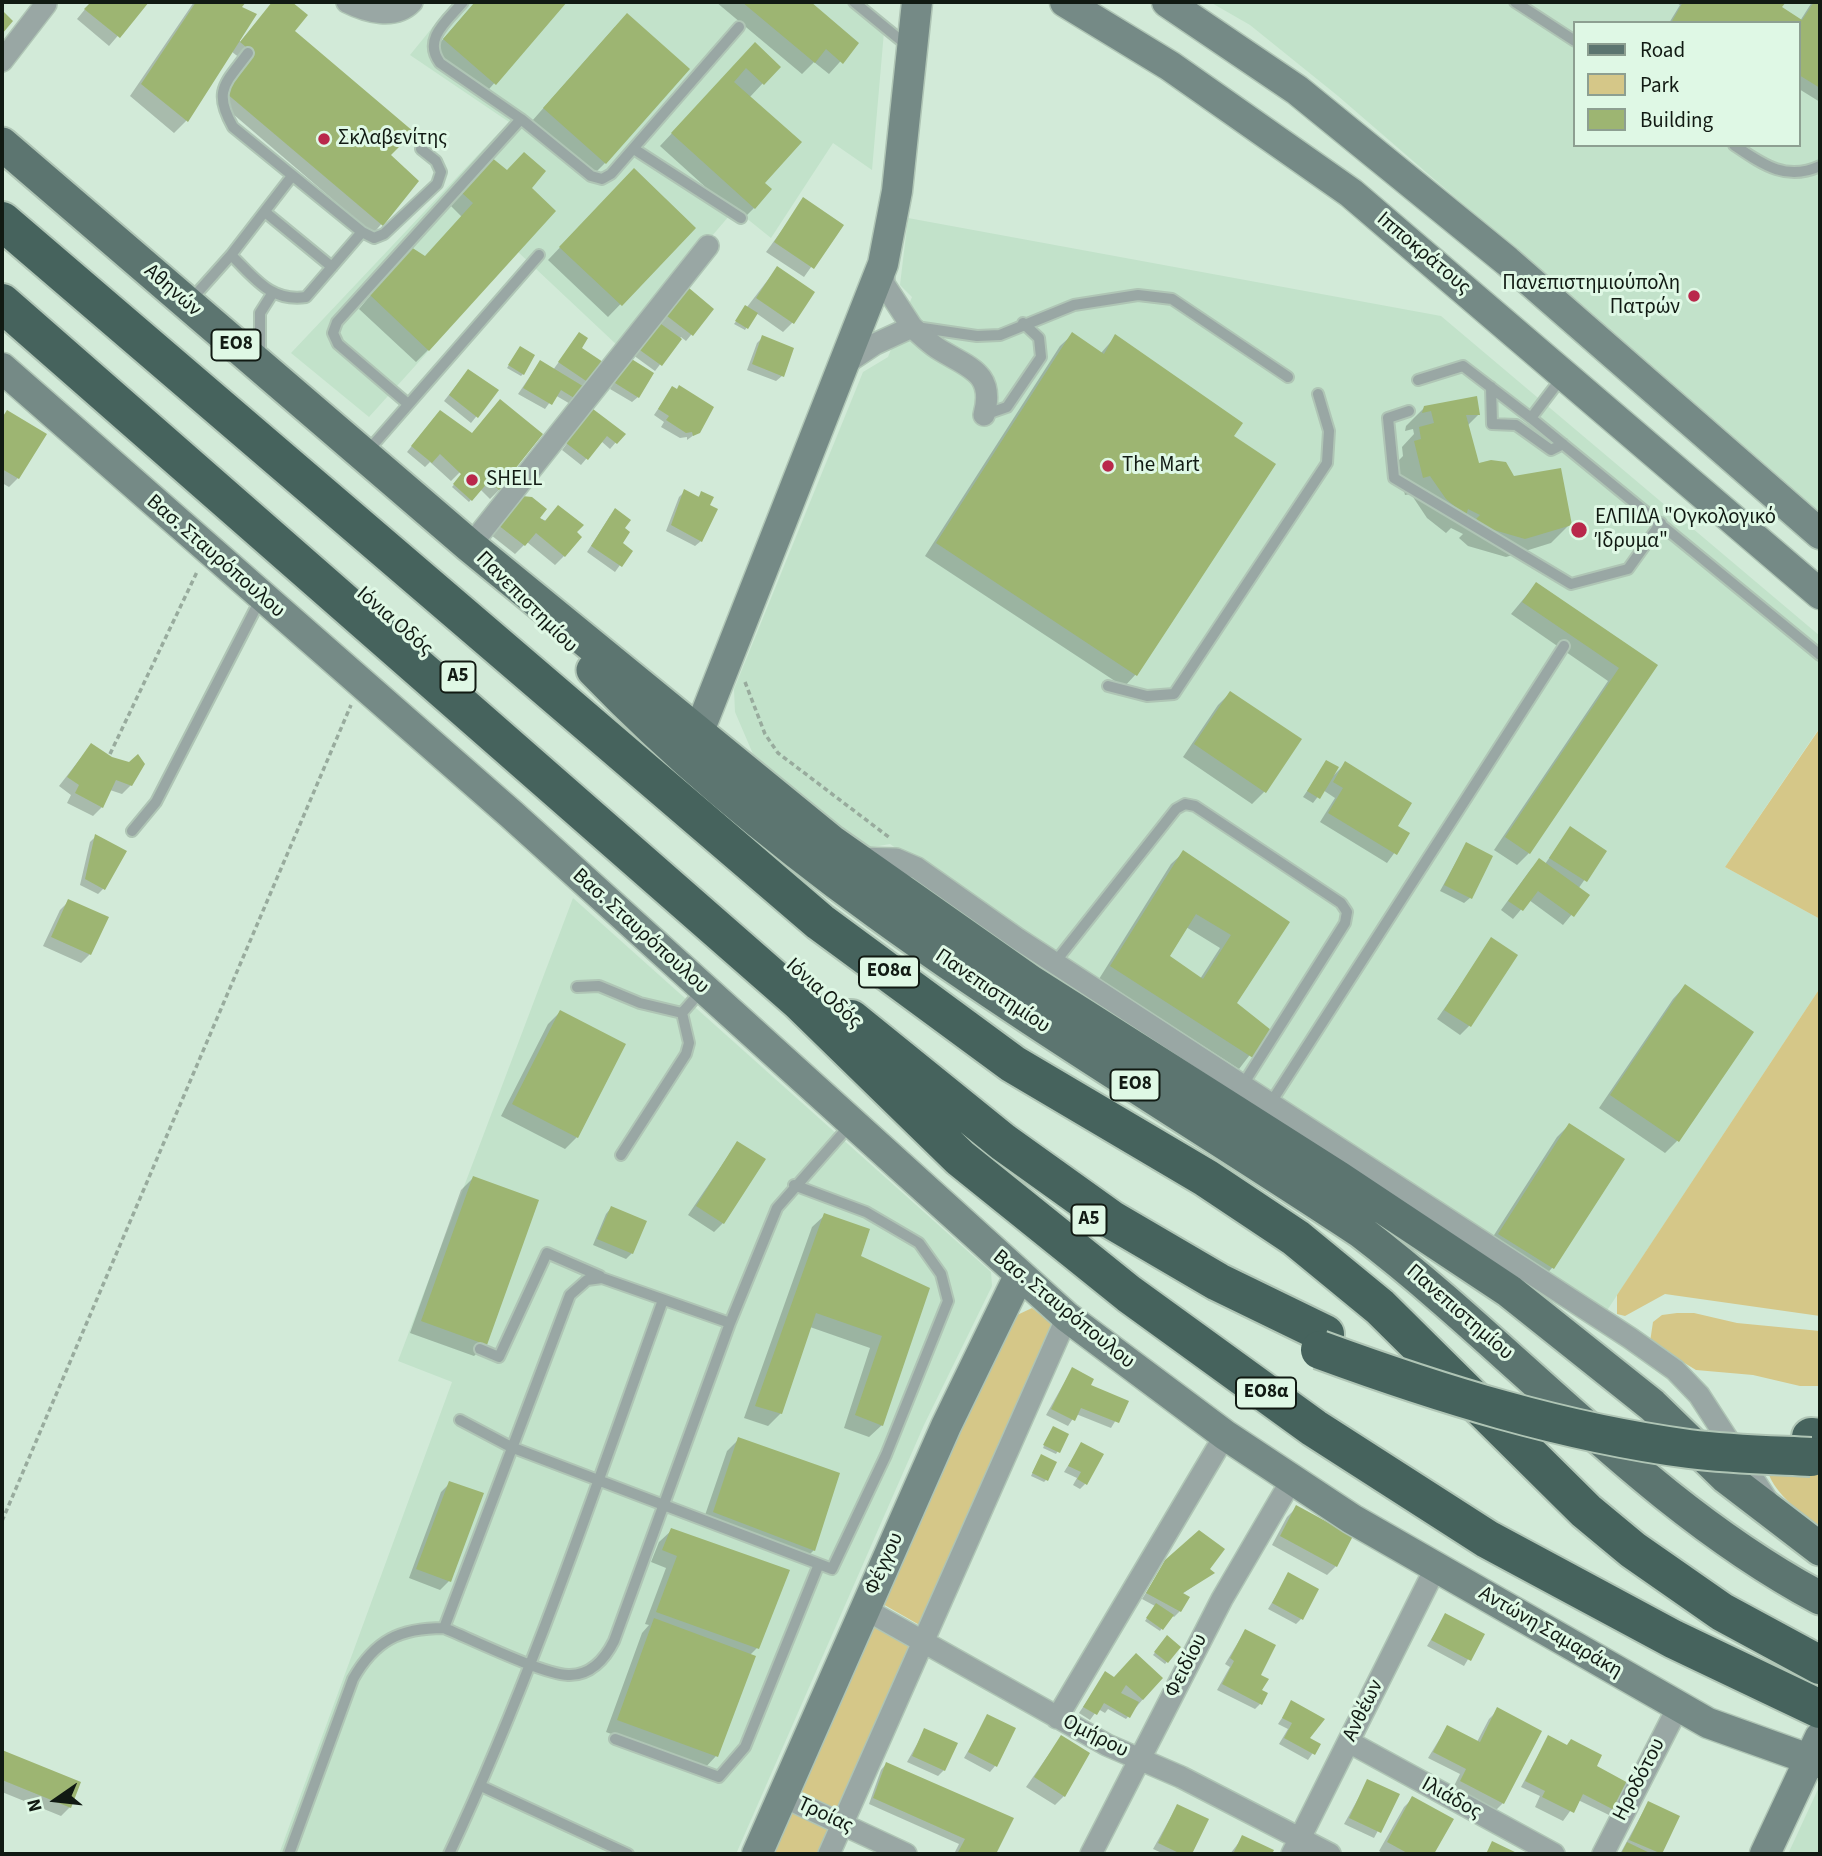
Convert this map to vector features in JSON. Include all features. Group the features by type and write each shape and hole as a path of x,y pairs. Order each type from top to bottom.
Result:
{"highway":[{"name":"Α5","path":"2,221 820,922"},
{"name":"Ιόνια Οδός","path":"2,276 400,628 869,1035 1003,1142 1112,1220 1323,1342"},
{"name":"Ιόνια Οδός","path":"2,303 799,1001"},
{"name":"ΕΟ8α","path":"820,922 1013,1064 1206,1178 1296,1238 1390,1316 1569,1495 1633,1550 1722,1612 1820,1665"},
{"name":"Α5","path":"799,1001 880,1056 959,1124 1107,1233 1266,1326 1323,1342 1443,1393 1570,1427 1690,1449 1816,1447"},
{"name":"ΕΟ8α","path":"799,1001 960,1158 1179,1333 1433,1505 1527,1562 1674,1639 1817,1735"}],"main road":[{"name":"Αθηνών","path":"2,144 470,546"},
{"name":"Πανεπιστημίου","path":"470,546 615,693 1041,989 1339,1178 1509,1290 1652,1405 1726,1477 1820,1549"},
{"name":"Πανεπιστημίου","path":"693,747 799,853 943,960 1360,1231 1434,1290 1668,1497 1738,1548 1820,1598"}],"street":[{"path":"2,61 46,2"},
{"path":"347,2 371,11 391,12 405,8 412,2"},
{"path":"693,747 883,264 894,215 917,2"},
{"name":"Ιπποκράτους","path":"1065,2 1170,66 1351,193 1820,594"},
{"path":"1167,2 1297,90 1454,219 1820,534"},
{"path":"470,546 709,246"},
{"path":"883,264 884,284 912,327 937,348 975,369 986,387 984,415"},
{"path":"845,364 875,344 912,327"},
{"name":"Βασ. Σταυρόπουλου","path":"2,368 207,551 501,806 1019,1276 1067,1317 1290,1481"},
{"path":"854,858 886,858 906,862 1675,1370 1711,1412 1763,1491 1773,1515"},
{"name":"Φέγγου","path":"757,1854 985,1339 1019,1276"},
{"path":"829,1854 925,1643 1067,1317"},
{"path":"1057,1718 1218,1447"},
{"name":"Αντώνη Σαμαράκη","path":"1290,1481 1678,1707 1725,1731 1817,1735"},
{"name":"Φειδίου","path":"1091,1854 1222,1599 1290,1481"},
{"name":"Ανθέων","path":"1296,1847 1436,1567"},
{"name":"Ομήρου","path":"865,1609 1057,1718 1140,1759 1296,1847 1330,1854"},
{"name":"Ηροδότου","path":"1603,1854 1678,1707"},
{"path":"1765,1854 1817,1735"},
{"name":"Ιλιάδος","path":"1349,1742 1554,1854"},
{"name":"Τροίας","path":"782,1796 906,1854"}],"lane":[{"path":"463,2 433,38 433,53 440,63 521,118 591,176 602,179 611,174 634,149 740,27"},
{"path":"855,2 912,49"},
{"path":"1515,2 1574,40"},
{"path":"248,53 223,86 221,107 233,127 362,232 374,238 384,234 437,184 441,172 436,161 421,149"},
{"path":"408,404 338,344 333,333 337,322 521,118"},
{"path":"1737,147 1768,168 1789,174 1820,166"},
{"path":"634,149 741,218"},
{"path":"187,304 231,255 292,176"},
{"path":"265,212 332,267"},
{"path":"231,255 272,294 289,300 306,297 362,232"},
{"path":"364,455 539,255"},
{"path":"260,366 260,313 272,294"},
{"path":"912,327 977,336 1000,335 1023,323 1074,305 1138,295 1172,299 1289,377"},
{"path":"984,415 1007,407 1041,357 1039,338 1023,323"},
{"path":"1418,380 1463,366 1661,523 1820,655"},
{"path":"1531,418 1564,374"},
{"path":"1491,387 1492,424 1516,425 1551,450 1563,444"},
{"path":"1108,686 1147,696 1174,694 1327,463 1329,431 1318,394"},
{"path":"1409,411 1388,418 1394,478 1571,584 1628,569 1661,523"},
{"path":"132,831 160,795 261,598"},
{"path":"1270,1104 1564,646"},
{"path":"1056,961 1176,809 1185,804 1195,806 1341,903 1347,912 1345,923 1242,1086"},
{"path":"577,987 599,986 640,1003 682,1013"},
{"path":"682,1013 703,989"},
{"path":"621,1155 686,1054 689,1043 682,1013"},
{"path":"289,1854 353,1679 375,1647 394,1636 421,1628 444,1628 566,1675 591,1669 603,1659 614,1641 730,1323 776,1208 850,1125"},
{"path":"460,1420 511,1447 832,1569 886,1455 948,1301 942,1274 919,1242 866,1212 794,1185"},
{"path":"480,1349 499,1357 547,1254 602,1278 730,1323"},
{"path":"444,1628 570,1295 587,1280 602,1278"},
{"path":"449,1854 481,1786 530,1662 663,1300"},
{"path":"615,1739 719,1777 746,1746 819,1564"},
{"path":"481,1786 628,1854"}],"path":[{"path":"110,754 207,551"},
{"path":"741,671 765,734 778,753 895,842"},
{"path":"2,1521 360,683"}],"shaded area":[{"path":"453,2 865,2 885,20 872,170 833,143 771,238 735,209 618,346 518,252 369,417 291,353 509,122 410,55"},
{"name":"Πανεπιστημιούπολη Πατρών","path":"1210,2 1820,2 1820,513 1338,96 1250,25"},
{"path":"908,218 1441,316 1820,636 1820,727 1725,867 1820,919 1820,988 1606,1312 1356,1147 1258,1094 890,844 867,848 837,827 753,754 735,712 734,689 863,372 888,357 912,297 900,285"},
{"path":"573,898 991,1272 992,1286 924,1425 736,1854 279,1854 452,1382 398,1361"},
{"path":"1819,1787 1820,1854 1788,1854"}],"green space":[{"path":"1820,728 1820,919 1725,867"},
{"path":"1820,988 1820,1316 1665,1294 1625,1316 1617,1314 1617,1295"},
{"path":"1032,1308 1057,1328 923,1627 881,1603 1015,1316"},
{"path":"1694,1313 1737,1323 1820,1331 1820,1386 1800,1386 1753,1375 1696,1370 1650,1342 1653,1322 1662,1315"},
{"path":"1820,1471 1820,1527 1783,1496 1768,1472"},
{"path":"872,1625 915,1649 838,1812 795,1793"},
{"path":"787,1808 833,1828 822,1854 767,1854"}],"building":[{"path":"91,2 149,2 120,38 84,9"},
{"path":"196,2 246,2 242,7 257,14 188,122 141,84"},
{"path":"272,2 292,2 308,15 295,31 414,132 391,155 419,181 383,226 226,93 253,53 240,42"},
{"path":"475,2 567,2 496,85 443,39"},
{"path":"742,2 811,2 859,43 843,64 826,49 815,63"},
{"path":"1683,2 1786,2 1782,7 1802,20 1814,2 1820,2 1820,88 1801,76 1801,21 1672,21"},
{"path":"2,10 13,21 2,34"},
{"path":"627,13 690,69 606,164 543,108"},
{"path":"755,42 781,67 764,85 746,68 734,82 802,142 765,183 772,189 755,209 671,133"},
{"path":"524,152 546,171 532,188 556,211 429,351 370,295 411,247 425,256 473,203 462,193 491,157 507,170"},
{"path":"634,168 696,228 622,306 559,247"},
{"path":"803,197 844,225 814,269 774,242"},
{"path":"777,266 815,292 794,324 756,298"},
{"path":"689,288 714,309 693,336 667,316"},
{"path":"745,305 758,313 748,329 735,321"},
{"path":"657,321 682,339 662,366 637,348"},
{"path":"579,332 588,338 582,348 603,362 589,383 558,362"},
{"path":"1072,332 1104,354 1115,334 1243,423 1234,436 1276,464 1137,676 936,543"},
{"path":"762,335 794,348 784,377 752,364"},
{"path":"520,346 535,355 524,375 508,365"},
{"path":"630,358 654,373 639,398 615,383"},
{"path":"540,360 586,388 579,401 561,390 552,405 523,388"},
{"path":"468,369 499,390 478,418 449,395"},
{"path":"679,385 714,407 700,433 693,436 692,432 686,433 666,420 669,416 658,409 672,386 677,389"},
{"path":"1477,396 1480,415 1466,415 1479,463 1491,460 1506,462 1514,476 1561,468 1572,525 1525,539 1487,528 1476,519 1480,515 1468,509 1466,516 1446,499 1430,476 1423,478 1414,441 1421,439 1419,427 1434,423 1431,411 1422,413 1424,406"},
{"path":"500,399 543,434 515,469 520,471 500,491 489,481 472,501 453,484 461,474 440,454 432,463 411,446 440,410 472,433"},
{"path":"593,409 626,434 617,444 607,436 588,460 566,443"},
{"path":"7,410 47,434 19,479 2,469 2,418"},
{"path":"684,489 699,497 701,491 714,497 710,505 718,509 702,542 671,525"},
{"path":"522,496 532,497 547,509 540,518 545,521 558,505 584,525 577,532 582,537 565,557 536,533 525,546 498,525"},
{"path":"615,508 631,520 625,528 630,532 623,543 633,551 622,567 591,546"},
{"path":"1536,582 1658,665 1530,854 1505,837 1619,668 1522,602"},
{"path":"1230,691 1302,739 1266,793 1194,744"},
{"path":"91,743 112,757 129,762 138,754 145,764 132,786 116,780 103,808 75,793 79,785 67,777"},
{"path":"1326,760 1339,767 1320,799 1307,791"},
{"path":"1345,761 1412,803 1398,826 1410,833 1397,855 1328,813 1343,788 1333,782"},
{"path":"1570,826 1607,851 1587,882 1549,858"},
{"path":"95,834 127,851 105,890 85,879"},
{"path":"1466,842 1493,856 1472,899 1444,885"},
{"path":"1183,850 1290,922 1237,1003 1271,1030 1253,1058 1110,966","holes":["1196,914 1231,935 1203,979 1170,956"]},
{"path":"1539,858 1590,895 1574,917 1538,891 1523,911 1508,901"},
{"path":"68,899 109,917 91,955 51,937"},
{"path":"1491,937 1518,955 1471,1027 1444,1010"},
{"path":"1685,984 1754,1032 1679,1142 1610,1095"},
{"path":"560,1010 626,1044 578,1138 512,1104"},
{"path":"1569,1123 1625,1159 1554,1269 1498,1234"},
{"path":"737,1141 766,1159 724,1224 696,1206"},
{"path":"473,1176 539,1200 487,1345 421,1321"},
{"path":"611,1206 647,1221 633,1254 597,1239"},
{"path":"824,1213 870,1229 861,1256 930,1288 883,1426 855,1415 882,1336 816,1313 782,1414 755,1406"},
{"path":"1072,1367 1094,1379 1091,1385 1129,1401 1119,1423 1081,1408 1075,1421 1051,1409"},
{"path":"1053,1426 1069,1434 1060,1453 1043,1445"},
{"path":"738,1437 840,1473 815,1551 713,1512"},
{"path":"1081,1442 1104,1454 1087,1485 1077,1479 1081,1472 1068,1466"},
{"path":"1041,1454 1057,1462 1048,1481 1032,1473"},
{"path":"449,1481 484,1493 451,1582 416,1569"},
{"path":"1296,1505 1353,1536 1337,1567 1280,1536"},
{"path":"671,1528 790,1570 759,1649 656,1612 677,1556 662,1550"},
{"path":"1199,1530 1225,1549 1210,1569 1215,1573 1183,1593 1190,1597 1181,1612 1146,1593 1165,1560"},
{"path":"1288,1572 1319,1589 1303,1620 1272,1603"},
{"path":"1156,1603 1174,1615 1163,1630 1146,1618"},
{"path":"1445,1613 1485,1634 1471,1661 1431,1640"},
{"path":"654,1618 756,1656 718,1757 617,1720"},
{"path":"1245,1629 1276,1645 1261,1675 1269,1679 1262,1690 1268,1693 1262,1705 1222,1684 1234,1661 1230,1658"},
{"path":"1167,1635 1181,1647 1168,1663 1154,1652"},
{"path":"1136,1653 1163,1678 1143,1700 1126,1685 1121,1693 1139,1702 1130,1718 1104,1703 1097,1715 1083,1707 1105,1671 1114,1677"},
{"path":"1291,1700 1325,1719 1310,1738 1321,1744 1315,1755 1284,1738 1292,1723 1282,1718"},
{"path":"1497,1707 1542,1731 1504,1804 1460,1781 1466,1769 1433,1752 1447,1725 1480,1742"},
{"path":"987,1714 1016,1728 997,1767 968,1752"},
{"path":"924,1728 958,1743 945,1771 912,1756"},
{"path":"1061,1735 1090,1753 1065,1797 1034,1777"},
{"path":"1548,1735 1567,1745 1571,1739 1602,1755 1597,1766 1630,1784 1616,1811 1583,1794 1574,1813 1542,1797 1545,1791 1525,1781"},
{"path":"2,1750 81,1782 71,1808 2,1780"},
{"path":"886,1762 1014,1818 996,1854 957,1854 965,1839 873,1798"},
{"path":"1367,1779 1400,1794 1381,1833 1349,1818"},
{"path":"1412,1796 1454,1819 1434,1854 1409,1854 1387,1842"},
{"path":"1648,1801 1680,1816 1662,1854 1629,1840"},
{"path":"1177,1804 1209,1819 1192,1854 1181,1854 1158,1843"},
{"path":"1242,1835 1274,1850 1272,1854 1233,1854"},
{"path":"1492,1841 1519,1854 1486,1854"},
{"path":"1627,1842 1652,1854 1621,1854"}],"place":[{"name":"Σκλαβενίτης","path":"324,139"},
{"name":"Πανεπιστημιούπολη Πατρών","path":"1694,296"},
{"name":"The Mart","path":"1108,466"},
{"name":"SHELL","path":"472,480"},
{"name":"ΕΛΠΙΔΑ \"Ογκολογικό Ίδρυμα\"","path":"1579,530"}]}
